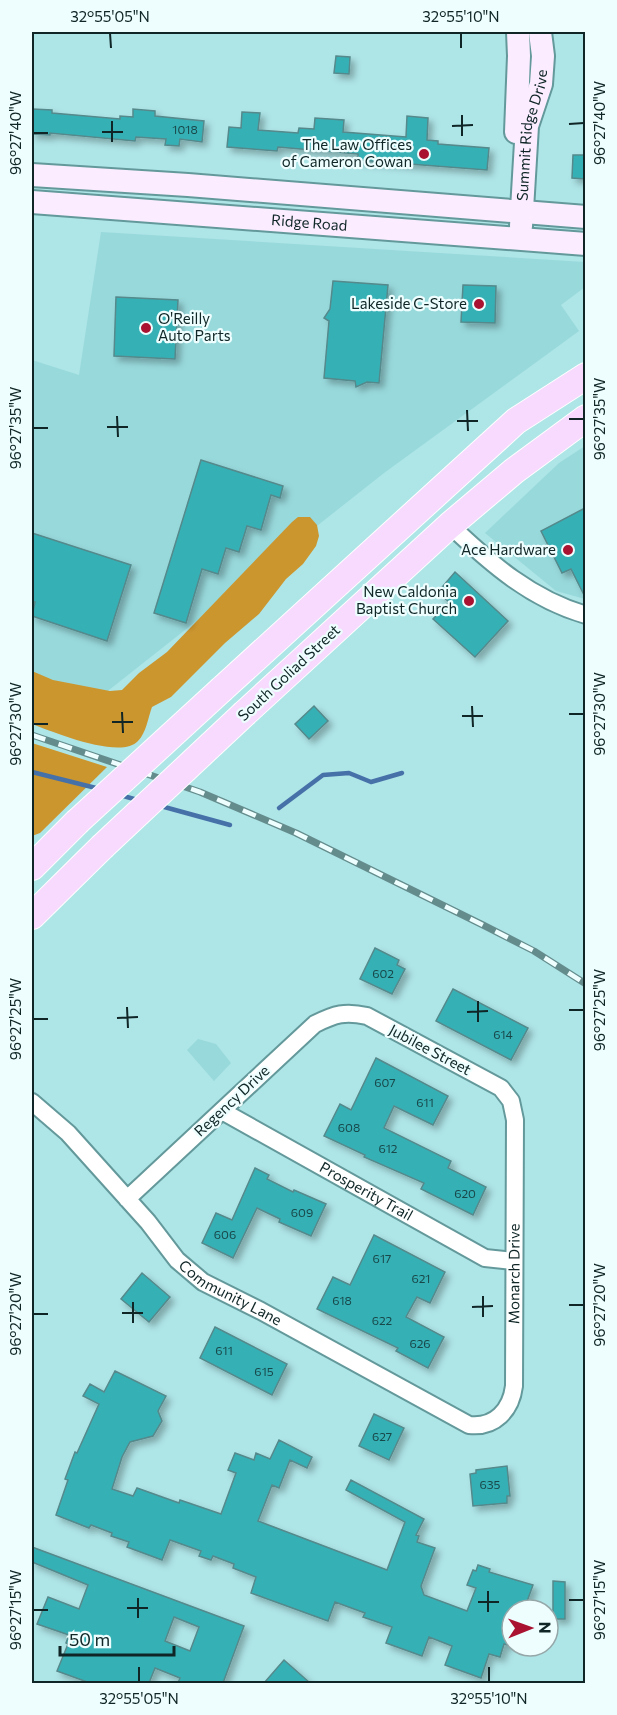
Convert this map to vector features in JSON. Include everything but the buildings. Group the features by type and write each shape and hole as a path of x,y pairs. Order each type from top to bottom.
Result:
{"main road":[{"name":"Summit Ridge Drive","path":"515,212 513,183 519,104 518,32"},
{"name":"Summit Ridge Drive","path":"513,238 527,126 541,84 543,56 540,32"},
{"name":"Ridge Road","path":"32,175 188,185 585,217"},
{"name":"Ridge Road","path":"32,202 585,244"},
{"path":"32,867 77,822 516,421 585,376"},
{"name":"South Goliad Street","path":"32,916 245,713 450,525 514,471 585,418"}],"street":[{"path":"450,525 482,556 538,597 585,615"},
{"name":"Regency Drive","path":"128,1199 315,1024 334,1014 343,1014"},
{"name":"Jubilee Street","path":"343,1014 367,1016 501,1088 511,1101"},
{"name":"Monarch Drive","path":"475,1426 489,1424 499,1417 507,1409 512,1398 515,1120 511,1101"},
{"name":"Community Lane","path":"32,1102 68,1133 148,1222 177,1260 203,1282 475,1426"},
{"name":"Prosperity Trail","path":"222,1111 485,1258 513,1261"}],"shaded area":[{"path":"101,232 585,262 585,287 561,305 579,331 384,473 95,701 32,681 32,360 79,375"},
{"path":"585,446 585,599 556,591 485,533 559,463"},
{"path":"298,517 310,517 317,525 319,536 316,546 259,614 225,643 171,697 152,707 145,730 138,741 129,746 103,746 86,743 32,724 32,671 53,680 110,691 122,690 139,673 167,652"},
{"path":"32,743 107,767 40,833 32,836"},
{"path":"198,1039 216,1044 231,1063 214,1081 187,1050"}],"waterway":[{"path":"32,772 100,789"},
{"path":"279,808 323,775 349,773 371,782 402,773"},
{"path":"120,795 141,801"},
{"path":"157,805 230,825"}],"railway":[{"path":"32,735 200,792 296,833 534,951 586,984"}],"place":[{"name":"The Law Offices of Cameron Cowan","path":"424,154"},
{"name":"Lakeside C-Store","path":"479,304"},
{"name":"O'Reilly Auto Parts","path":"146,328"},
{"name":"Ace Hardware","path":"568,550"},
{"name":"New Caldonia Baptist Church","path":"469,601"}]}
